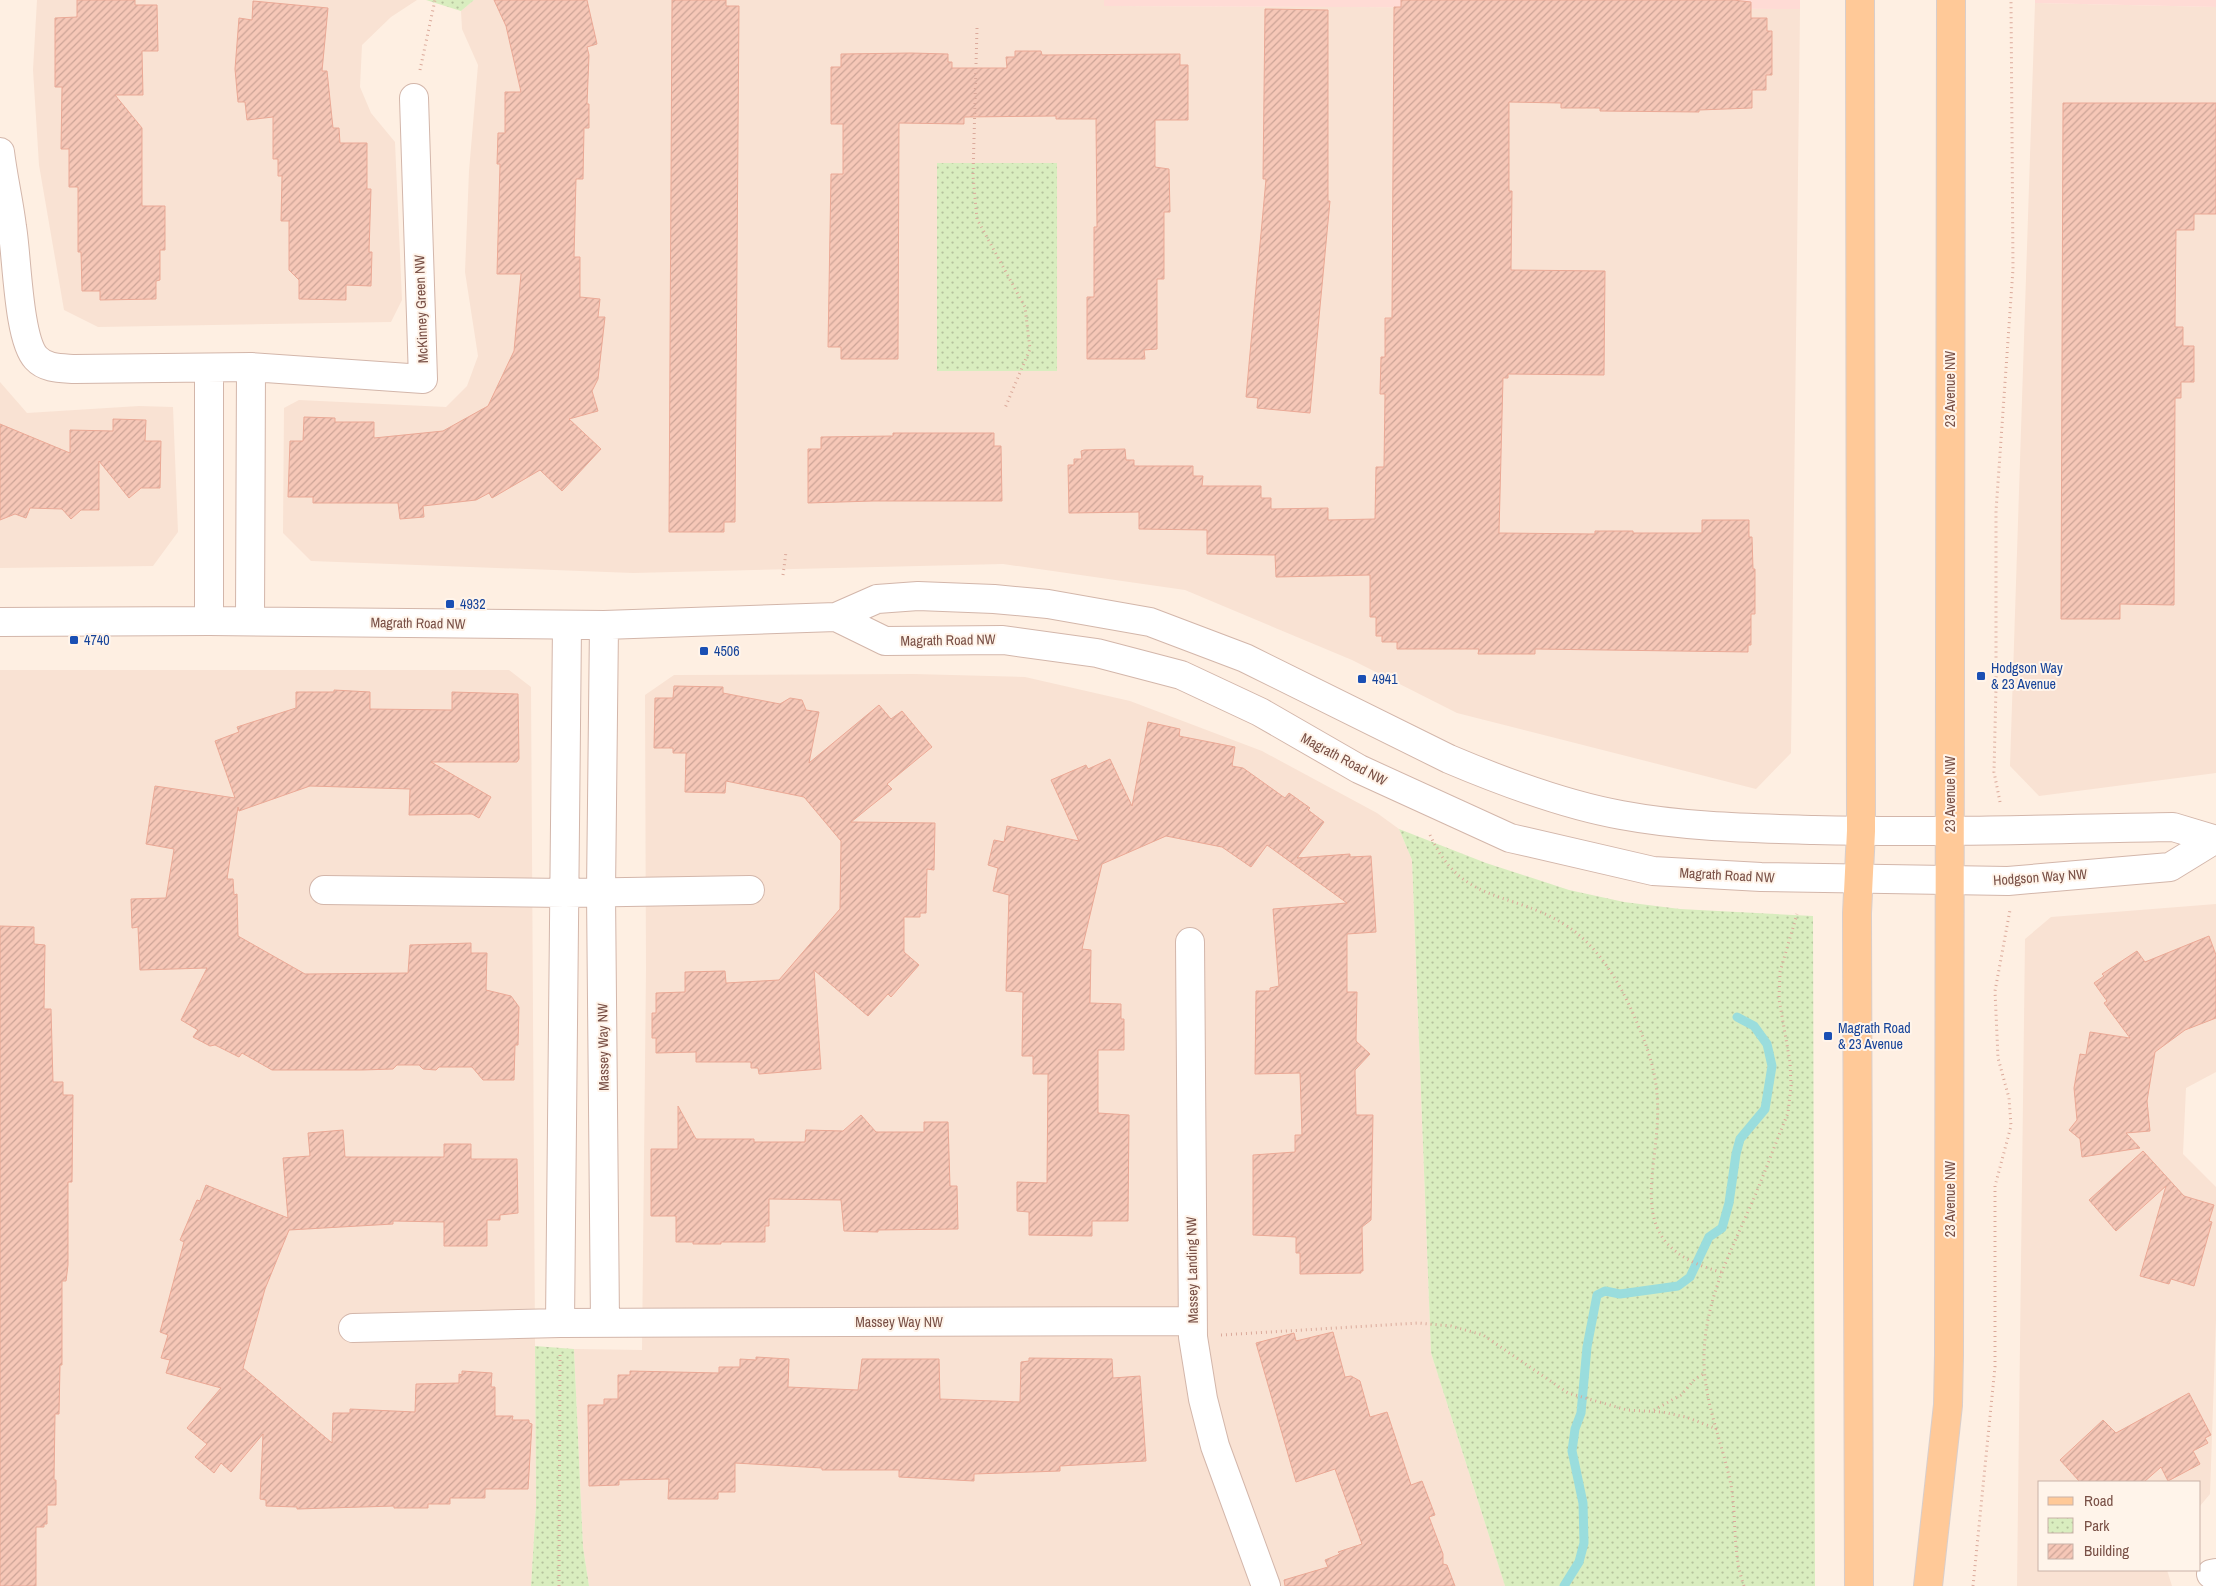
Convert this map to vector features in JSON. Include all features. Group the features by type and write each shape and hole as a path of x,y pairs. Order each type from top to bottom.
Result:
{"main road":[{"path":"1859,1586 1857,913 1860,831 1860,0"},
{"name":"23 Avenue NW","path":"1928,1586 1948,1405 1951,0"}],"street":[{"name":"McKinney Green NW","path":"0,152 12,228 22,318 29,345 35,358 49,367 251,367 423,379 414,98"},
{"path":"250,621 251,367"},
{"path":"209,368 209,620"},
{"name":"Magrath Road NW","path":"0,622 209,620 604,625 836,617 877,599 918,596 994,599 1039,604 1150,622 1244,658 1449,759 1482,773 1576,803 1620,815 1716,828 1860,831"},
{"name":"Magrath Road NW","path":"836,617 885,641 1003,640 1097,653 1181,675 1224,694 1358,769 1510,838 1653,871 1859,879"},
{"path":"560,1323 567,625"},
{"name":"Massey Way NW","path":"604,625 601,892 605,1322"},
{"name":"Hodgson Way NW","path":"1860,831 2174,827 2215,840"},
{"name":"Hodgson Way NW","path":"1859,879 2008,881 2170,867 2215,840"},
{"path":"324,890 565,893 750,890"},
{"name":"Massey Landing NW","path":"1190,942 1193,1329 1203,1399 1215,1446 1266,1586"},
{"name":"Massey Way NW","path":"353,1328 605,1322 1193,1329"}],"path":[{"path":"414,98 435,0"},
{"path":"2002,829 1994,772 1996,511 2013,269 2011,0"},
{"path":"977,28 972,176 977,220 1025,307 1030,349 1005,408"},
{"path":"784,575 786,552"},
{"path":"1430,834 1439,855 1453,872 1477,888 1565,924 1584,938 1604,962 1635,1017 1649,1051 1654,1074 1658,1118 1651,1180 1655,1221 1668,1247 1692,1261 1721,1272"},
{"path":"1973,1586 1987,1465 1995,1367 1995,1186 2011,1126 2009,1098 1998,1058 1995,991 2010,913 2008,881"},
{"path":"1744,1586 1738,1568 1734,1542 1731,1486 1716,1429 1705,1373 1705,1332 1711,1301 1721,1272 1788,1114 1791,1086 1790,1062 1779,999 1780,972 1797,914"},
{"path":"559,1586 560,1323"},
{"path":"1193,1329 1418,1324 1451,1326 1483,1335 1568,1393 1600,1404 1627,1410 1651,1411 1686,1418 1716,1429"},
{"path":"1651,1411 1681,1395 1695,1379 1705,1373"}],"shaded area":[{"path":"37,0 417,0 391,17 362,45 360,87 371,113 395,142 402,300 391,322 98,327 64,310 39,165 33,70"},
{"path":"474,0 1104,0 1105,6 1800,9 1791,753 1756,789 1457,713 1352,660 1185,590 1003,564 633,573 311,561 283,533 284,408 299,400 446,407 467,386 478,356 465,272 469,171 478,65 462,29 461,11"},
{"path":"1104,0 1800,0 1800,9 1104,6"},
{"path":"2035,0 2216,0 2216,7 2035,3"},
{"path":"2035,3 2216,7 2216,773 2039,796 2010,766"},
{"path":"0,382 27,413 139,406 173,407 178,532 153,566 0,568"},
{"path":"0,670 509,670 531,687 536,1505 531,1586 0,1586"},
{"path":"914,674 1025,677 1130,701 1262,751 1377,813 1399,829 1412,860 1431,1353 1505,1586 589,1586 583,1547 574,1349 642,1350 646,969 645,695 674,675"},
{"path":"2216,904 2216,1072 2186,1088 2183,1154 2216,1187 2216,1320 2210,1494 2201,1505 2201,1481 2038,1481 2038,1571 2167,1571 2172,1586 2017,1586 2025,939 2051,917"}],"green space":[{"path":"426,0 474,0 461,11"},
{"path":"937,163 1057,163 1057,371 937,371"},
{"path":"1399,829 1486,863 1569,890 1624,902 1680,909 1813,916 1815,1586 1505,1586 1431,1353 1412,860"},
{"path":"535,1346 574,1349 583,1547 589,1586 531,1586 536,1505"}],"building":[{"path":"77,0 135,0 135,5 157,5 158,51 142,51 143,95 115,95 142,128 142,206 165,206 165,250 160,250 160,280 156,281 156,299 100,300 100,291 82,291 81,252 78,252 78,187 69,187 69,149 61,149 62,87 55,87 55,18 77,17"},
{"path":"494,0 587,0 597,44 587,47 589,55 587,104 589,104 589,128 584,128 583,179 576,179 574,257 580,257 580,297 600,299 598,317 605,317 598,379 592,391 598,411 569,419 601,449 562,491 540,470 492,498 489,493 476,500 423,506 424,517 400,519 398,503 313,503 313,497 288,497 290,441 303,441 304,417 335,418 335,422 374,422 374,438 443,431 488,406 514,351 521,274 497,274 500,164 497,164 498,133 505,133 505,92 521,92 506,26"},
{"path":"672,0 726,0 726,6 739,6 735,522 724,522 724,532 669,532"},
{"path":"1401,0 1733,0 1751,2 1751,18 1767,18 1767,31 1772,31 1772,75 1766,75 1766,90 1752,90 1752,108 1699,110 1699,112 1600,111 1600,108 1561,108 1561,103 1509,102 1509,191 1512,191 1511,270 1605,271 1604,375 1508,374 1508,378 1503,378 1499,533 1595,534 1595,531 1633,531 1633,533 1702,533 1702,520 1749,520 1749,537 1752,537 1753,569 1755,569 1755,614 1751,614 1751,645 1748,645 1748,652 1535,649 1535,654 1478,654 1479,649 1397,649 1397,642 1382,642 1382,636 1376,636 1376,617 1370,617 1370,575 1276,577 1275,555 1207,554 1207,530 1139,529 1139,512 1069,513 1068,465 1074,465 1074,459 1082,459 1081,451 1084,450 1125,449 1126,460 1134,460 1134,466 1193,466 1193,476 1203,476 1202,486 1261,486 1261,498 1271,498 1271,509 1328,508 1328,520 1375,519 1376,467 1384,467 1385,394 1380,394 1381,357 1385,357 1385,318 1392,318 1394,7 1401,7"},
{"path":"253,1 328,8 322,71 327,71 333,128 339,128 340,143 367,143 367,189 371,189 369,252 372,252 371,286 346,285 346,300 299,299 299,280 289,270 289,221 281,221 282,176 278,176 278,159 273,159 273,117 247,120 245,102 238,102 235,69 239,18 252,20"},
{"path":"1265,9 1328,10 1328,201 1330,201 1310,413 1257,408 1258,398 1246,397 1266,179 1263,179"},
{"path":"1015,51 1041,51 1042,55 1180,54 1180,65 1188,65 1188,120 1155,120 1155,167 1169,169 1170,212 1164,212 1164,279 1157,279 1157,349 1144,350 1145,359 1087,359 1087,297 1094,297 1094,227 1097,227 1096,119 1056,119 1056,116 964,117 964,124 899,123 898,359 841,359 841,347 828,347 831,174 843,174 843,124 831,124 831,67 841,67 841,54 911,53 948,54 948,62 952,62 952,68 1007,68 1006,57 1015,57"},
{"path":"2063,103 2216,103 2216,214 2194,214 2194,230 2176,230 2175,327 2183,327 2183,346 2194,346 2194,382 2181,382 2181,398 2175,398 2174,605 2120,604 2120,619 2061,619"},
{"path":"113,419 146,420 145,441 161,441 160,488 141,488 129,498 99,461 99,510 81,510 71,519 62,509 30,508 26,518 15,514 0,520 0,424 70,453 70,430 113,431"},
{"path":"893,433 994,433 994,446 1001,446 1002,501 808,503 808,449 821,449 821,437 893,436"},
{"path":"674,686 723,687 723,693 780,704 790,698 802,700 806,710 819,712 809,763 879,705 891,719 902,711 932,747 887,784 892,789 851,822 935,823 934,870 927,869 926,913 920,913 920,917 904,917 904,952 919,965 891,997 888,994 868,1016 814,970 821,1069 759,1074 758,1068 751,1068 751,1062 696,1062 696,1052 656,1053 656,1038 652,1038 652,1013 656,1013 656,993 685,992 685,972 725,971 726,983 779,980 840,909 841,841 804,797 726,781 725,793 685,792 686,753 673,753 673,748 654,748 655,698 673,698"},
{"path":"334,690 370,692 370,709 452,710 452,692 518,694 519,759 517,762 431,762 491,797 479,818 472,814 409,815 410,789 310,786 239,811 238,807 227,879 233,879 234,895 237,894 238,936 305,974 408,973 410,945 471,943 471,953 487,953 486,990 511,996 519,1007 518,1045 515,1045 514,1080 483,1080 472,1067 439,1067 436,1070 423,1069 419,1065 397,1065 393,1069 272,1070 242,1053 239,1057 193,1037 198,1030 181,1020 207,968 140,970 138,927 132,928 131,899 166,898 174,849 146,844 155,786 235,798 215,741 239,732 237,727 296,708 296,692 334,692"},
{"path":"1148,722 1180,729 1179,736 1235,747 1232,766 1243,768 1285,798 1289,793 1310,808 1308,810 1324,822 1297,858 1350,854 1350,857 1371,856 1376,932 1347,934 1347,992 1357,992 1356,1041 1370,1054 1355,1070 1356,1115 1373,1115 1371,1220 1362,1227 1363,1271 1361,1273 1300,1274 1300,1253 1296,1253 1296,1237 1253,1235 1253,1155 1295,1152 1295,1135 1302,1135 1300,1073 1255,1074 1256,991 1270,991 1270,988 1279,986 1273,909 1347,903 1267,845 1251,867 1222,847 1166,836 1102,864 1082,949 1091,950 1090,1003 1121,1004 1121,1019 1124,1019 1124,1050 1098,1050 1098,1113 1129,1115 1128,1221 1092,1221 1092,1236 1029,1235 1029,1212 1017,1211 1017,1182 1047,1183 1048,1074 1033,1074 1033,1056 1022,1056 1023,992 1006,991 1009,895 993,891 998,868 988,865 994,840 1004,842 1007,826 1079,841 1051,780 1086,765 1088,769 1110,759 1132,806"},
{"path":"0,926 34,927 34,944 45,945 44,1009 51,1009 53,1082 63,1082 63,1095 73,1095 72,1182 68,1182 68,1265 66,1281 62,1281 62,1365 60,1365 59,1414 55,1414 54,1480 56,1480 56,1505 47,1505 47,1524 44,1524 44,1527 36,1527 36,1586 0,1586"},
{"path":"2209,936 2216,955 2216,1018 2185,1030 2155,1052 2147,1101 2150,1131 2126,1133 2140,1148 2082,1157 2080,1139 2069,1130 2077,1120 2074,1088 2080,1054 2086,1055 2090,1032 2130,1038 2104,1003 2107,1001 2094,983 2104,976 2102,974 2137,951 2145,962"},
{"path":"678,1106 696,1139 754,1139 754,1142 805,1142 806,1130 843,1131 861,1115 876,1132 924,1132 924,1122 948,1122 950,1186 957,1186 958,1229 878,1230 878,1232 844,1231 841,1200 769,1199 769,1226 765,1226 765,1242 693,1244 693,1242 676,1242 676,1216 651,1216 651,1149 678,1149"},
{"path":"343,1130 345,1157 444,1157 444,1144 471,1144 471,1159 517,1159 518,1213 500,1215 500,1220 487,1220 487,1246 444,1246 444,1222 393,1221 393,1224 289,1230 265,1289 243,1368 332,1443 333,1413 350,1413 350,1409 415,1412 416,1384 459,1383 459,1374 462,1375 462,1371 492,1373 491,1387 495,1387 495,1416 513,1416 512,1420 529,1420 529,1423 532,1424 528,1489 485,1489 485,1498 450,1498 450,1504 428,1504 428,1508 394,1508 394,1506 297,1509 297,1507 266,1506 266,1500 260,1499 263,1434 231,1472 221,1463 214,1473 195,1457 207,1444 187,1428 221,1388 166,1373 170,1360 161,1358 168,1335 160,1332 184,1242 180,1240 197,1200 200,1201 206,1185 288,1218 283,1158 310,1156 308,1133"},
{"path":"2143,1151 2184,1196 2214,1205 2209,1221 2212,1222 2194,1286 2171,1279 2169,1284 2140,1276 2166,1186 2116,1231 2089,1200"},
{"path":"1333,1332 1345,1377 1351,1376 1360,1381 1370,1417 1387,1412 1411,1485 1422,1481 1435,1515 1429,1517 1443,1554 1443,1564 1447,1565 1455,1586 1285,1586 1284,1580 1328,1567 1325,1560 1340,1554 1338,1552 1362,1544 1335,1469 1296,1482 1256,1343 1294,1333 1296,1341"},
{"path":"756,1357 789,1359 788,1387 858,1390 862,1359 939,1359 940,1399 1020,1402 1021,1362 1029,1361 1029,1358 1112,1359 1113,1378 1140,1376 1146,1461 1060,1466 1060,1471 974,1474 974,1481 899,1477 899,1470 822,1470 822,1468 735,1463 735,1492 718,1492 718,1499 668,1499 669,1479 619,1480 619,1485 589,1486 588,1405 604,1405 604,1399 618,1399 618,1375 630,1375 630,1371 719,1373 719,1367 740,1367 740,1359 756,1360"},
{"path":"2189,1393 2211,1435 2205,1438 2208,1443 2193,1451 2200,1464 2168,1481 2161,1467 2145,1481 2079,1481 2060,1460 2103,1420 2116,1433"}],"waterway":[{"path":"1564,1586 1579,1562 1584,1543 1583,1503 1572,1451 1575,1429 1581,1413 1587,1347 1597,1295 1605,1291 1620,1294 1678,1286 1690,1277 1709,1237 1722,1228 1729,1203 1740,1139 1765,1109 1772,1066 1767,1044 1754,1026 1737,1017"}],"place":[{"name":"4932","path":"450,604"},
{"name":"4740","path":"74,640"},
{"name":"4506","path":"704,651"},
{"name":"Hodgson Way & 23 Avenue","path":"1981,676"},
{"name":"4941","path":"1362,679"},
{"name":"Magrath Road & 23 Avenue","path":"1828,1036"}]}
